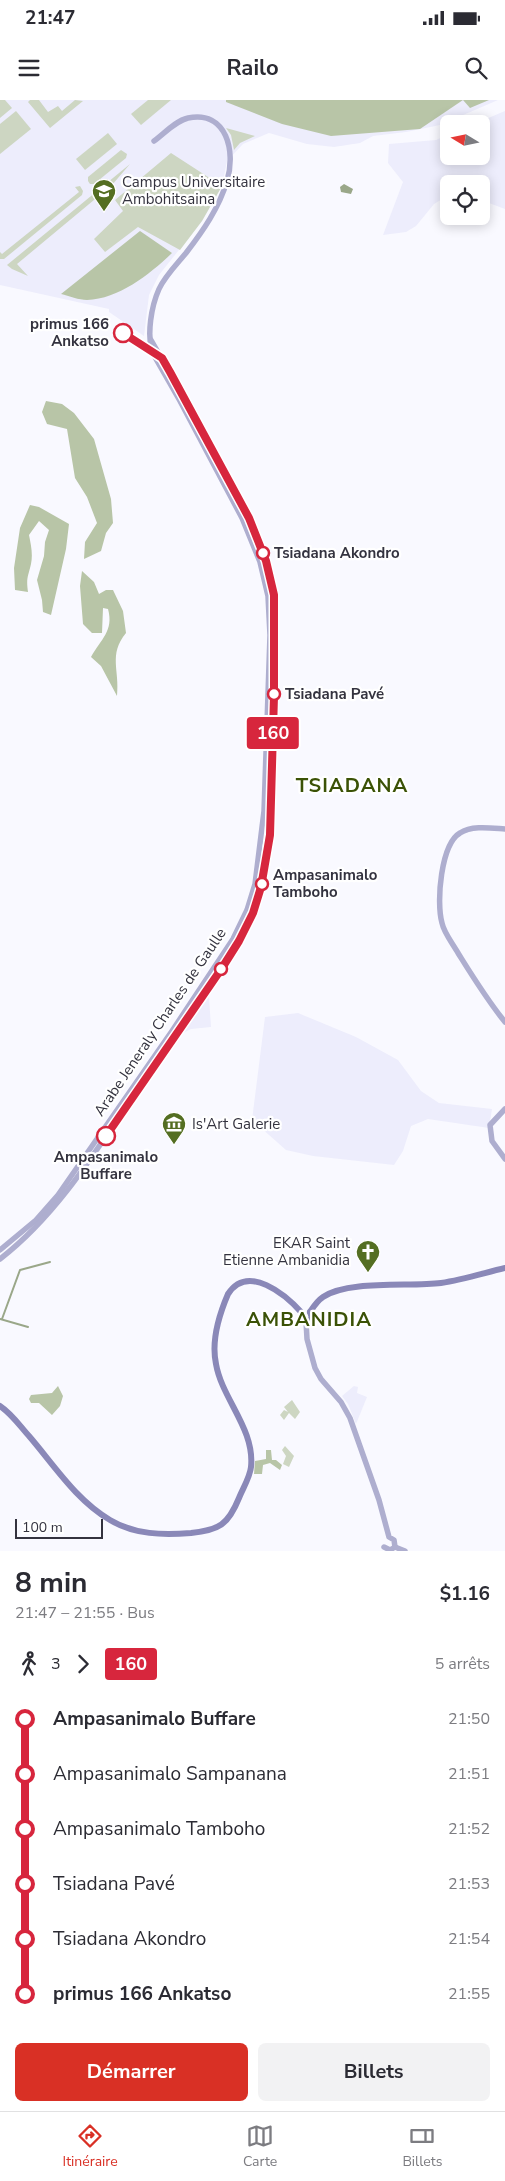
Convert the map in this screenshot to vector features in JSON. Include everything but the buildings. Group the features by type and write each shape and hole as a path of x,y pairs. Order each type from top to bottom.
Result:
{"main road":[{"path":"310,1312 324,1296 336,1291 354,1288 440,1283 505,1268"},
{"path":"0,1406 20,1424 86,1503 108,1519 131,1529 152,1534 174,1535 207,1531 220,1526 232,1515 251,1468 251,1455 246,1435 229,1399 216,1364 216,1337 228,1294 231,1289 242,1282 256,1281 267,1285 290,1300 302,1313 302,1318 306,1321 312,1318 310,1312"},
{"path":"302,1313 305,1311 310,1312"}],"street":[{"path":"150,338 153,308 159,289 200,235 219,203 228,179 232,156 230,143 221,129 211,120 200,117 188,118 179,122 154,141"},
{"name":"Arabe Jeneraly Charles de Gaulle","path":"0,1250 36,1220 58,1195 172,1031 233,939 247,910 255,884 264,811 270,635 268,596 260,562 242,518 152,352 150,338"},
{"name":"Arabe Jeneraly Charles de Gaulle","path":"0,1259 38,1225 61,1199 239,941 253,913 261,887 270,835 274,696 274,595 266,561 249,518 150,338"},
{"path":"505,829 470,829 460,833 449,844 445,857 440,896 442,923 484,996 505,1022"},
{"path":"505,1109 490,1125 492,1141 505,1159"},
{"path":"306,1321 307,1339 315,1368 321,1379 341,1402 350,1418 379,1500 389,1537 394,1540 395,1546"},
{"path":"389,1537 384,1540 382,1549 390,1550 395,1546"},
{"path":"395,1546 405,1551"}],"shaded area":[{"name":"Campus Universitaire Ambohitsaina","path":"0,100 498,100 463,115 440,115 440,125 373,136 360,143 334,147 307,144 269,133 243,144 227,161 222,186 202,221 159,275 149,295 144,336 109,312 109,309 0,285"},
{"path":"0,100 5,100 12,108 0,118"},
{"path":"30,100 39,100 48,112 58,106 62,111 75,100 83,101 50,128 28,102"},
{"path":"148,100 171,100 141,125 131,114"},
{"path":"226,100 463,100 420,129 331,136 282,124 226,102"},
{"path":"463,100 489,100 470,108"},
{"path":"16,111 31,129 0,154 0,124"},
{"path":"505,111 505,209 490,203 490,175 440,175 440,200 434,204 416,226 406,232 383,235 403,182 388,163 389,144 440,138 440,165 490,165 490,117"},
{"path":"226,128 255,136 240,143 234,150 231,135"},
{"path":"108,133 117,144 85,170 76,159"},
{"path":"121,150 127,154 126,158 94,184 90,184 88,177"},
{"path":"171,153 222,186 202,221 180,250 138,227 105,252 94,239 123,211 115,200"},
{"path":"130,164 112,185 17,264 28,276 7,265"},
{"path":"344,184 353,189 351,194 341,192 340,187"},
{"path":"80,186 83,191 82,195 4,259 0,259 0,252 2,254 79,192 75,187"},
{"path":"140,231 172,253 144,277 111,295 87,300 61,294"},
{"path":"46,401 62,404 74,413 94,439 111,499 113,523 106,533 101,551 84,559 85,542 97,523 87,497 75,478 67,429 47,424 42,412"},
{"path":"30,505 39,507 69,524 66,549 51,615 43,612 37,580 49,530 39,521 29,535 32,557 27,580 28,592 15,590 14,568 20,528"},
{"path":"82,571 94,582 99,594 106,590 113,590 123,611 126,633 117,648 117,696 101,666 91,657 108,629 108,609 103,608 102,633 92,633 83,624 80,586"},
{"path":"209,997 211,1027 191,1029 183,1033"},
{"path":"298,1013 356,1037 398,1060 421,1091 439,1103 492,1109 489,1128 428,1119 411,1126 403,1151 394,1165 313,1156 286,1150 252,1120 265,1017"},
{"path":"58,1386 63,1396 60,1406 52,1415 39,1403 31,1403 29,1399 31,1395 52,1393"},
{"path":"354,1386 358,1387 357,1393 367,1397 356,1424 348,1404 342,1396"},
{"path":"292,1400 300,1412 295,1419 289,1413 284,1420 280,1415 284,1410 288,1412 284,1407"},
{"path":"285,1446 294,1456 289,1467 283,1464 286,1456 282,1450"},
{"path":"266,1450 271,1450 272,1460 276,1460 282,1465 280,1470 270,1463 263,1465 262,1474 254,1474 255,1461 266,1459"}],"waterway":[{"path":"2,1319 20,1270 50,1262"},
{"path":"0,1319 28,1327"}],"bus line":[{"name":"160","path":"106,1136 222,968 239,941 253,913 261,887 270,835 274,696 274,595 266,561 249,518 162,358 123,333"}],"place":[{"name":"Campus Universitaire Ambohitsaina","path":"104,212"},
{"name":"primus 166 Ankatso","path":"123,333"},
{"name":"Tsiadana Akondro","path":"263,553"},
{"name":"Tsiadana Pavé","path":"274,694"},
{"name":"Ampasanimalo Tamboho","path":"262,884"},
{"name":"Ampasanimalo Buffare","path":"106,1136"},
{"name":"Is'Art Galerie","path":"174,1145"},
{"name":"EKAR Saint Etienne Ambanidia","path":"368,1273"}],"district":[{"name":"TSIADANA","path":"352,785"},
{"name":"AMBANIDIA","path":"309,1319"}]}
